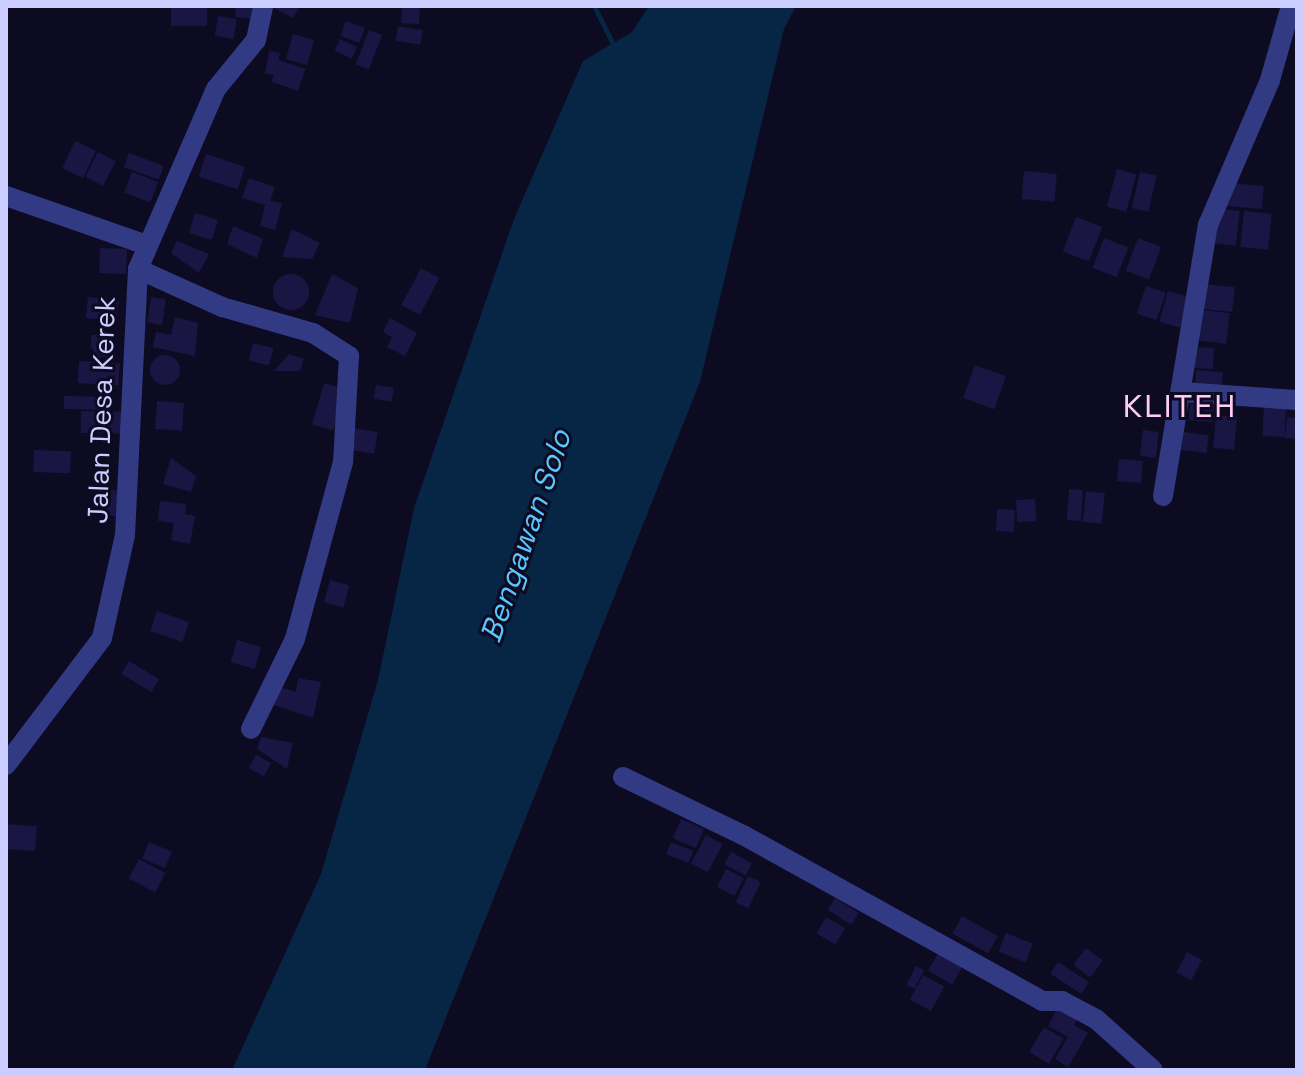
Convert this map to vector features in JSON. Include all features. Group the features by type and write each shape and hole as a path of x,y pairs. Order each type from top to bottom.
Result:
{"street":[{"name":"Jalan Desa Kerek","path":"6,765 92,658 110,613 125,535 138,269 216,89 256,40 263,6"},
{"path":"1163,496 1208,225 1270,80 1291,6"},
{"path":"6,196 147,245"},
{"path":"138,269 222,307 313,333 349,356 343,462 295,639 251,729"},
{"path":"1182,392 1297,400"},
{"path":"623,777 743,835 1039,1000 1062,1001 1096,1019 1153,1070"}],"water":[{"name":"Bengawan Solo","path":"649,6 796,6 784,29 700,382 425,1070 232,1070 321,874 378,680 414,508 514,219 583,61 632,32"}],"building":[{"path":"171,6 207,6 207,26 171,26"},
{"path":"236,6 254,6 253,19 235,17"},
{"path":"270,6 300,6 293,18"},
{"path":"402,6 420,7 419,24 401,23"},
{"path":"218,16 237,19 234,39 215,36"},
{"path":"346,21 365,28 359,43 341,36"},
{"path":"398,26 423,30 420,45 396,41"},
{"path":"369,30 382,35 369,70 356,65"},
{"path":"293,34 314,40 307,65 286,59"},
{"path":"340,39 357,47 352,59 335,51"},
{"path":"269,51 280,53 276,76 265,74"},
{"path":"279,60 305,69 298,91 272,82"},
{"path":"75,141 96,151 83,178 62,168"},
{"path":"98,152 116,161 103,186 85,177"},
{"path":"129,153 164,166 159,180 124,167"},
{"path":"206,154 245,167 238,189 199,177"},
{"path":"1117,169 1136,174 1126,212 1107,207"},
{"path":"1024,171 1057,174 1054,202 1022,199"},
{"path":"132,172 158,182 150,203 124,193"},
{"path":"1140,172 1157,176 1148,212 1132,208"},
{"path":"249,178 275,187 270,201 282,203 275,230 260,226 265,205 242,198"},
{"path":"1229,183 1264,186 1262,209 1227,206"},
{"path":"1215,208 1240,211 1236,246 1211,243"},
{"path":"1244,211 1272,214 1268,250 1240,247"},
{"path":"195,213 218,220 212,240 189,233"},
{"path":"1076,217 1102,227 1089,262 1063,252"},
{"path":"233,226 263,239 257,258 227,244"},
{"path":"292,229 320,243 312,259 282,257"},
{"path":"1104,238 1128,247 1117,277 1093,268"},
{"path":"1138,238 1161,247 1149,280 1125,271"},
{"path":"177,241 209,254 199,273 171,253"},
{"path":"100,248 127,249 126,274 99,273"},
{"path":"421,268 440,278 420,315 401,305"},
{"path":"291,274 303,280 309,292 303,304 291,310 279,304 273,292 279,280"},
{"path":"332,274 358,288 350,323 315,315"},
{"path":"1204,284 1235,287 1232,312 1201,309"},
{"path":"1146,286 1166,293 1156,320 1137,313"},
{"path":"1168,291 1189,297 1180,328 1159,322"},
{"path":"88,297 119,300 117,321 86,318"},
{"path":"151,297 166,299 162,325 147,323"},
{"path":"1196,309 1230,313 1226,344 1192,340"},
{"path":"175,317 198,323 195,356 153,347 156,332 171,335"},
{"path":"390,318 417,333 405,356 387,347 392,337 383,332"},
{"path":"91,335 110,335 110,357 91,357"},
{"path":"253,343 273,348 269,366 249,360"},
{"path":"1194,347 1214,348 1213,369 1193,368"},
{"path":"289,354 304,359 300,371 274,371"},
{"path":"165,355 176,359 180,370 176,381 165,385 154,381 150,370 154,359"},
{"path":"79,361 120,364 118,386 77,383"},
{"path":"975,365 1006,376 994,409 963,398"},
{"path":"1196,370 1223,372 1222,389 1195,387"},
{"path":"324,383 345,389 333,430 312,424"},
{"path":"376,385 394,388 392,402 374,399"},
{"path":"64,396 108,397 108,410 64,409"},
{"path":"157,401 184,403 182,431 155,429"},
{"path":"1190,404 1214,406 1213,422 1189,420"},
{"path":"1264,406 1286,407 1284,437 1262,436"},
{"path":"81,411 126,412 126,434 81,433"},
{"path":"1216,415 1237,417 1234,450 1213,448"},
{"path":"1287,417 1297,418 1295,439 1285,438"},
{"path":"353,428 378,432 374,454 350,450"},
{"path":"1143,430 1159,432 1156,458 1140,456"},
{"path":"1183,432 1209,435 1207,453 1181,450"},
{"path":"34,450 71,451 70,473 33,472"},
{"path":"171,458 196,476 191,492 163,484"},
{"path":"1119,459 1143,461 1141,483 1117,481"},
{"path":"99,488 126,492 122,518 95,514"},
{"path":"1069,489 1083,490 1081,521 1067,520"},
{"path":"1086,491 1105,493 1102,524 1083,522"},
{"path":"1035,499 1036,521 1017,522 1016,500"},
{"path":"160,501 186,504 185,514 195,516 190,544 171,540 174,523 158,521"},
{"path":"997,509 1015,510 1014,532 996,531"},
{"path":"330,580 349,585 343,607 324,602"},
{"path":"157,611 189,622 182,642 150,631"},
{"path":"237,640 261,647 255,669 231,662"},
{"path":"129,661 159,679 151,692 121,674"},
{"path":"298,678 321,682 313,718 274,705 280,687 296,692"},
{"path":"261,737 293,743 287,769 257,749"},
{"path":"256,755 271,763 264,776 249,768"},
{"path":"681,819 704,829 696,848 673,838"},
{"path":"6,824 37,826 35,851 6,849"},
{"path":"706,835 723,844 708,872 691,863"},
{"path":"149,842 172,852 165,868 142,859"},
{"path":"671,842 693,851 688,863 666,854"},
{"path":"731,852 752,863 746,876 724,864"},
{"path":"139,859 165,873 155,893 129,878"},
{"path":"726,869 744,878 735,896 717,887"},
{"path":"748,876 761,882 748,908 736,902"},
{"path":"835,898 859,913 851,925 828,910"},
{"path":"962,916 998,936 988,953 952,933"},
{"path":"826,917 845,928 836,944 816,933"},
{"path":"1006,933 1033,944 1025,962 999,952"},
{"path":"941,948 965,962 952,985 928,971"},
{"path":"1086,948 1103,961 1090,977 1073,965"},
{"path":"1187,952 1202,960 1191,980 1176,972"},
{"path":"1058,962 1089,982 1081,994 1050,974"},
{"path":"916,966 924,970 914,989 906,985"},
{"path":"923,975 944,986 931,1011 910,1000"},
{"path":"1060,1004 1080,1014 1074,1025 1088,1033 1068,1067 1055,1059 1068,1037 1048,1026"},
{"path":"1044,1027 1064,1039 1049,1064 1029,1052"}],"waterway":[{"path":"594,6 615,48"}],"district":[{"name":"KLITEH","path":"1180,406"}]}
